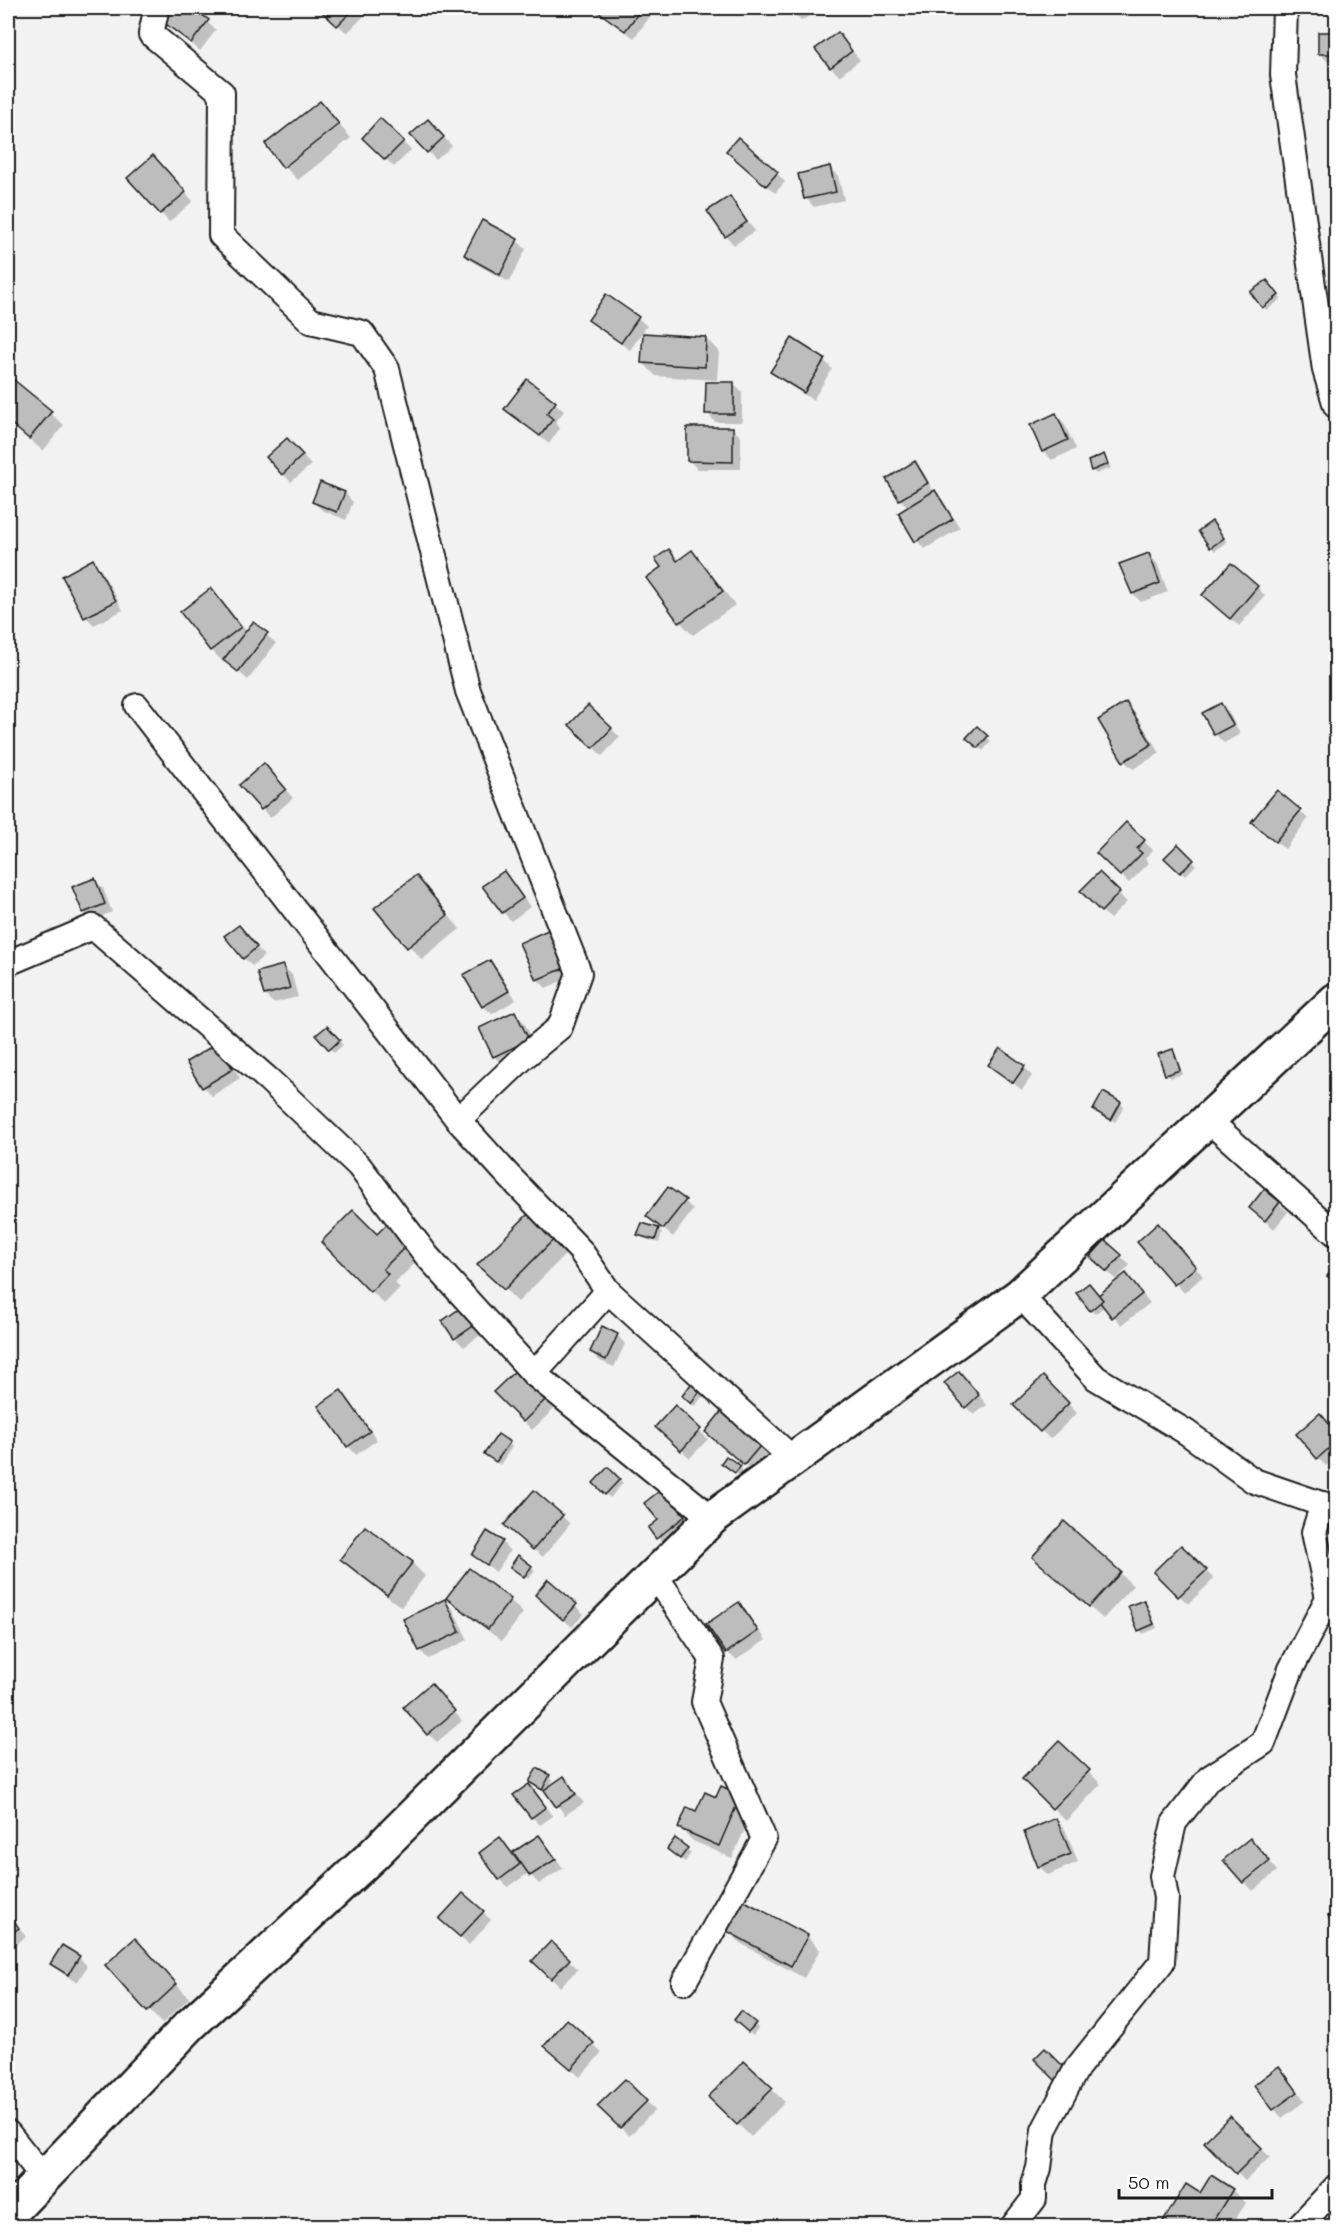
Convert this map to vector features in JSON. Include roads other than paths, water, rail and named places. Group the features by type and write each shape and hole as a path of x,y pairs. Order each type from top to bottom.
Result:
{"main road":[{"path":"8,2215 190,2025 372,1856 712,1518 1020,1295 1336,1000"}],"street":[{"path":"154,8 156,11 151,34 222,93 221,235 311,321 362,333 387,369 468,691 579,973 560,1027 525,1056 458,1120"},
{"path":"1285,8 1283,75 1325,370 1336,406"},
{"path":"136,706 458,1120 580,1250 608,1291 793,1459"},
{"path":"8,963 93,927 269,1080 359,1167 427,1256 534,1374 712,1518"},
{"path":"1208,1120 1336,1234"},
{"path":"534,1374 608,1291"},
{"path":"1013,2226 1034,2199 1034,2184 1039,2168 1044,2130 1077,2068 1162,1962 1166,1898 1162,1876 1174,1823 1209,1778 1263,1743 1291,1670 1328,1598 1314,1532 1330,1507 1254,1480 1186,1432 1096,1378 1020,1295"},
{"path":"655,1575 711,1659 704,1702 764,1839 684,1982"},
{"path":"8,2133 43,2178"},
{"path":"1299,2226 1336,2187"}]}
